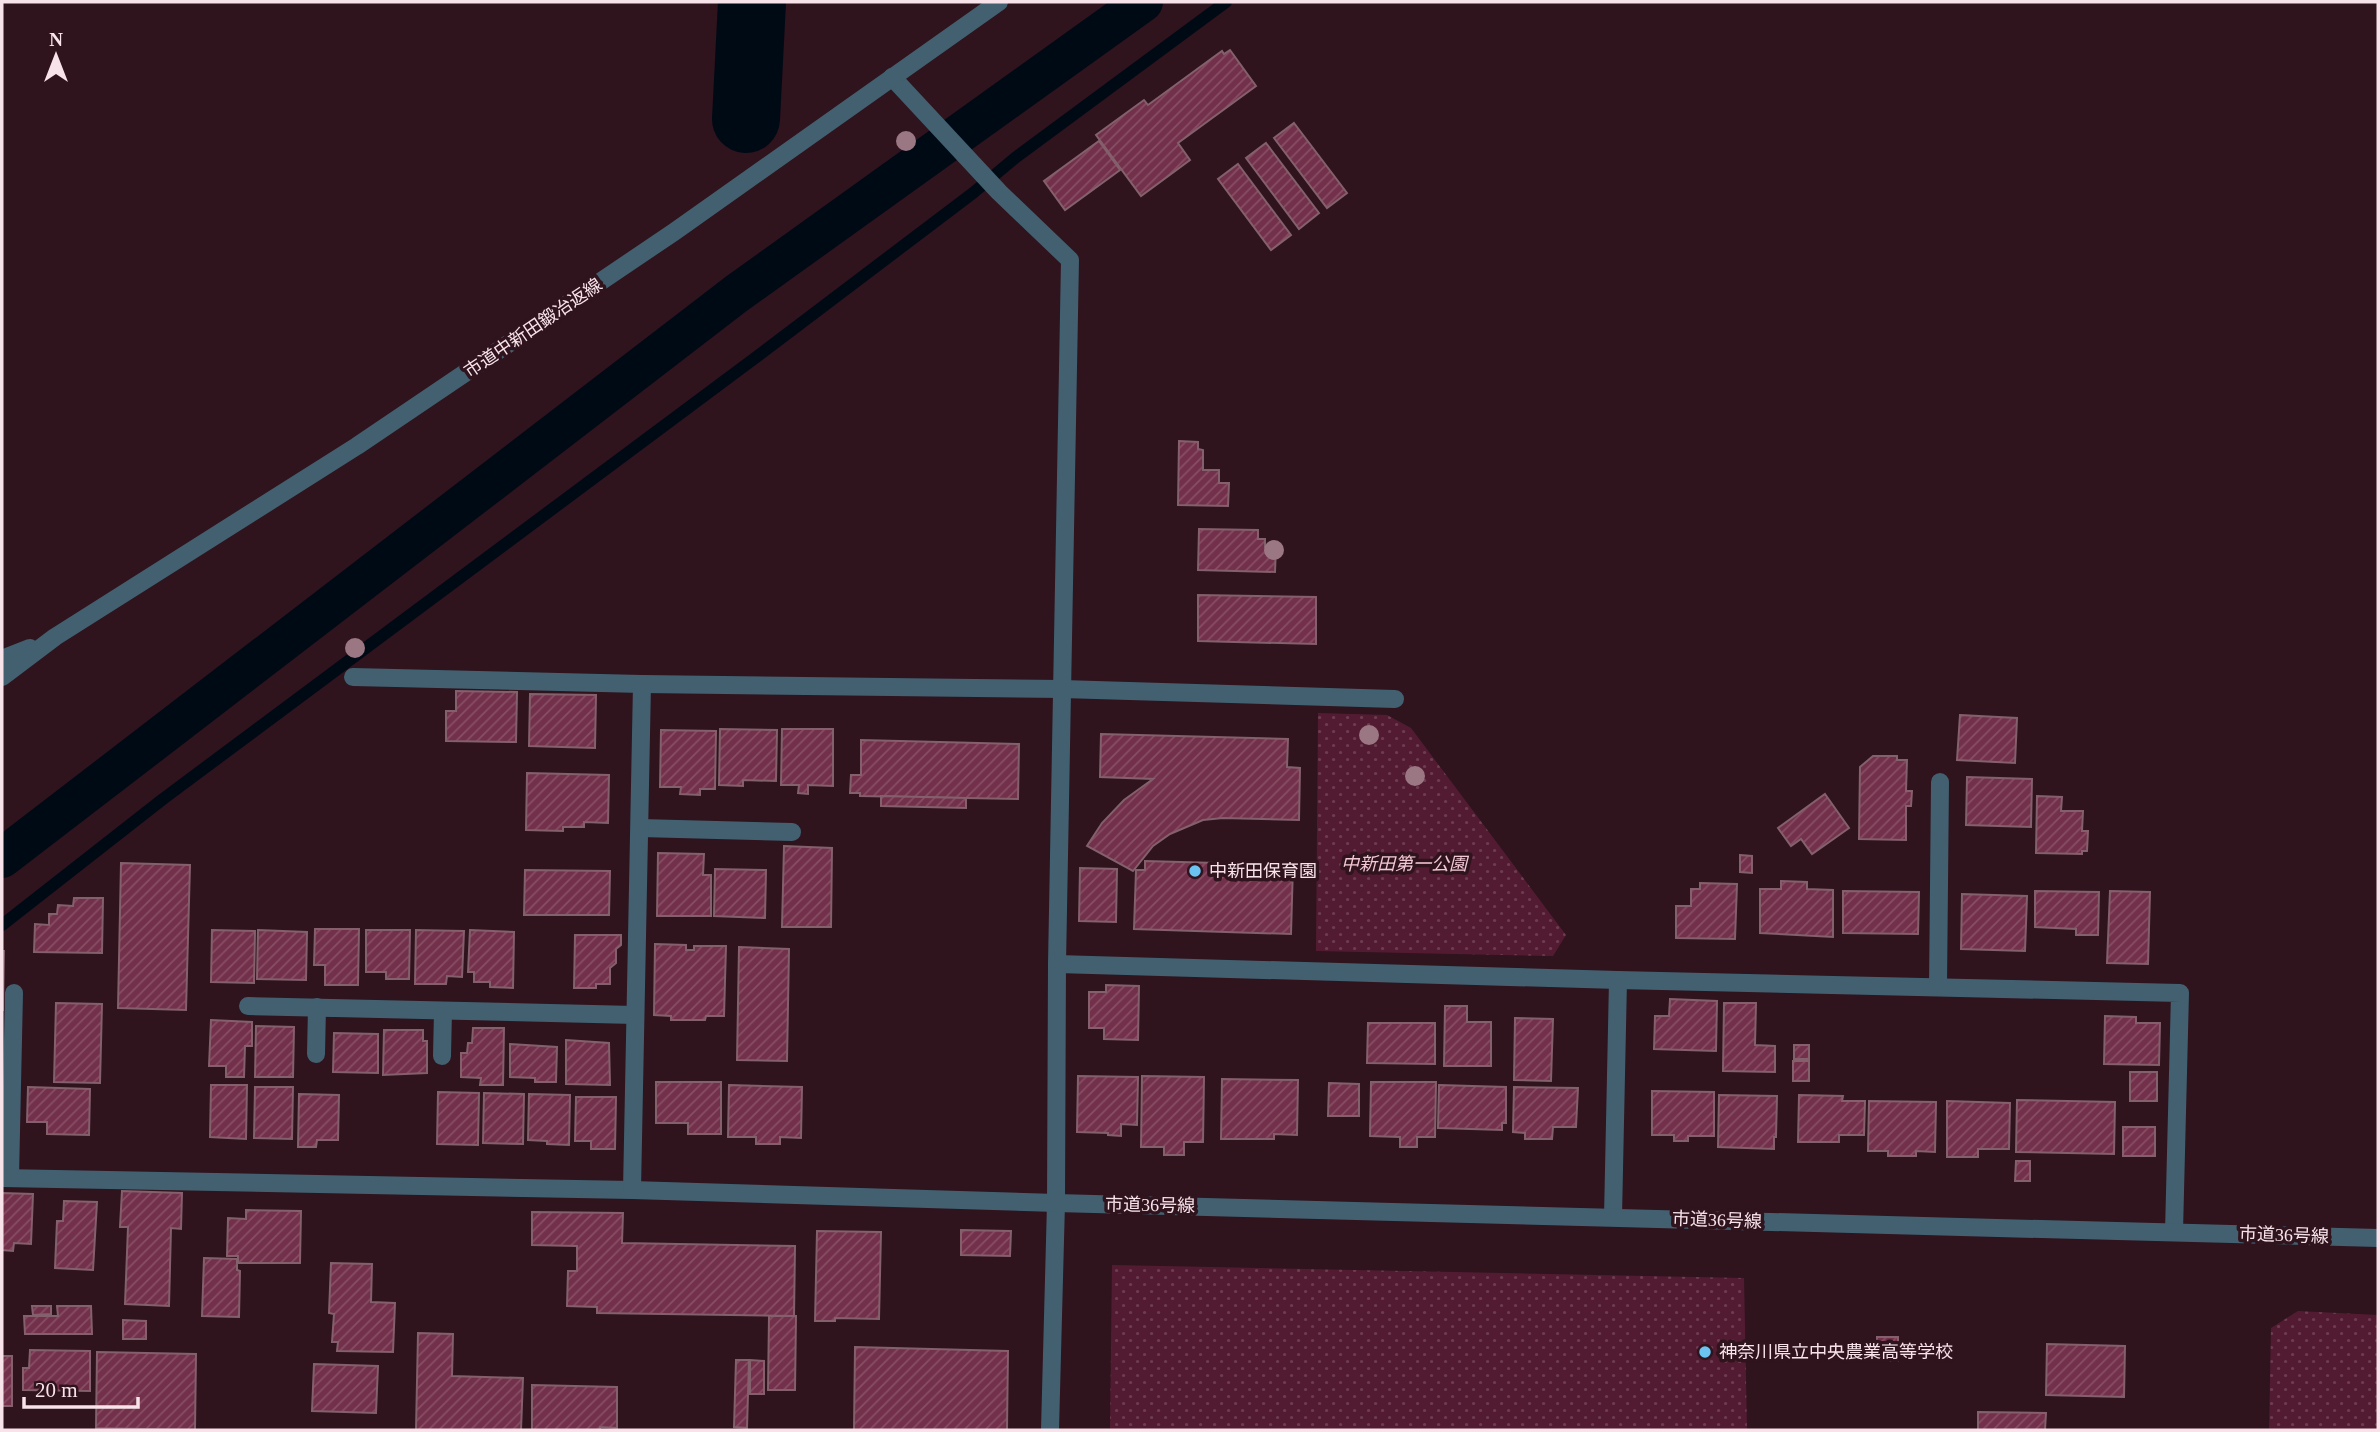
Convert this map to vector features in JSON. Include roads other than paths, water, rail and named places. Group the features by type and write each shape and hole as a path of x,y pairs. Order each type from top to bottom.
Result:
{"street":[{"name":"市道中新田鍛冶返線","path":"2,677 55,637 386,426 674,232 999,2"},
{"path":"892,77 987,180 1070,260 1057,964 1056,1203 1050,1430"},
{"name":"市道中新田鍛冶返線","path":"2,659 55,637"},
{"path":"353,677 642,684 1062,689 1395,699"},
{"path":"632,1191 642,684"},
{"path":"1938,987 1940,782"},
{"path":"640,828 792,832"},
{"path":"1057,964 2180,993 2174,1232"},
{"path":"1613,1217 1618,980"},
{"path":"6,1178 14,993"},
{"path":"248,1006 635,1015"},
{"path":"316,1054 317,1007"},
{"path":"442,1056 443,1011"},
{"name":"市道36号線","path":"6,1178 632,1191 2378,1238"}],"waterway":[{"path":"746,119 752,2"},
{"path":"2,858 736,294 1143,2"},
{"path":"2,925 163,799 755,358 973,193 1015,158 1226,2"}],"place":[{"name":"中新田保育園","path":"1195,871"},
{"name":"神奈川県立中央農業高等学校","path":"1705,1352"}],"park label":[{"name":"中新田第一公園","path":"1404,864"}]}
